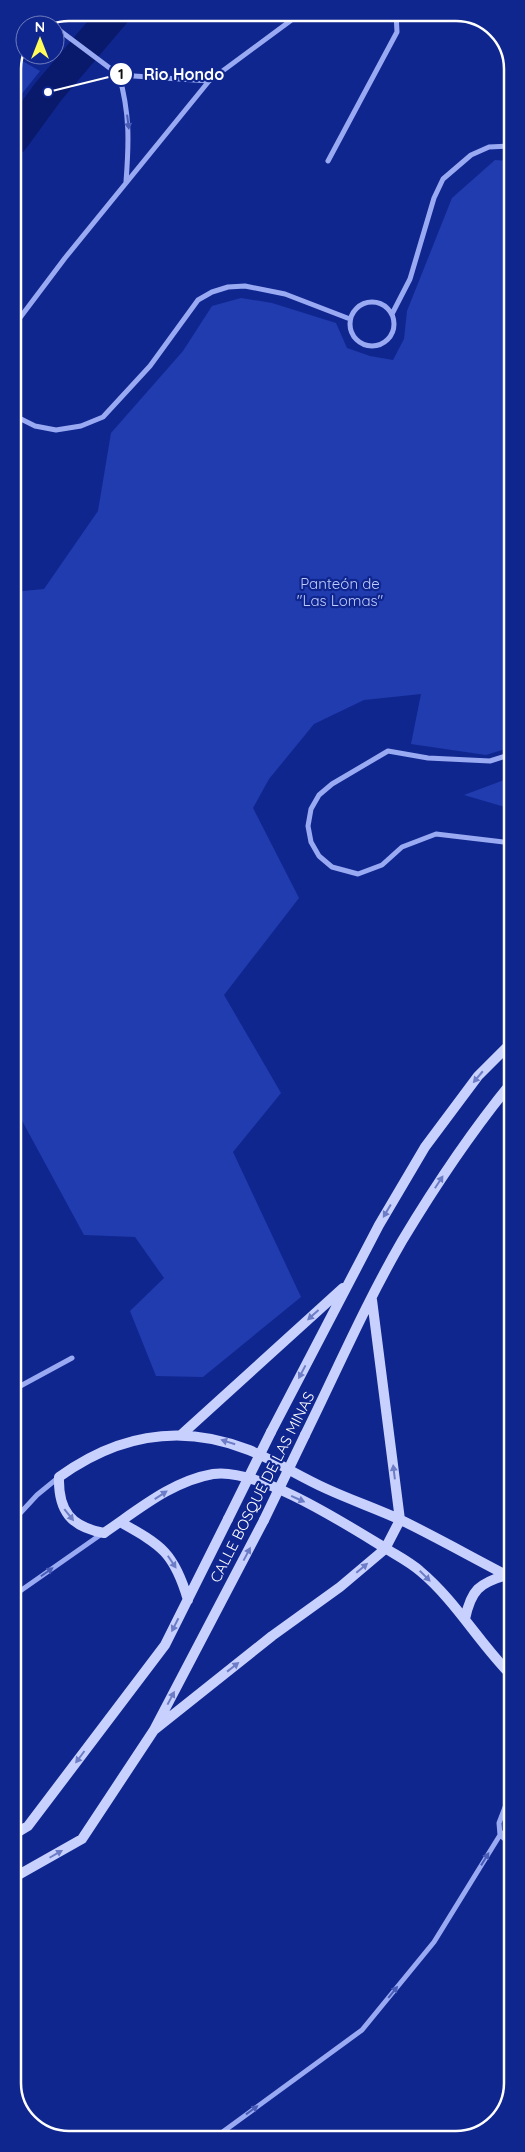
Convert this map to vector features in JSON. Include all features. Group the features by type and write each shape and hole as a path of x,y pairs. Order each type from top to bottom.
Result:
{"main road":[{"name":"CALLE BOSQUE DE LAS MINAS","path":"21,1831 28,1826 164,1645 271,1432 379,1224 425,1147 478,1076 504,1050"},
{"name":"CALLE BOSQUE DE LAS MINAS","path":"21,1873 82,1839 154,1730 264,1520 401,1243 440,1180 483,1118 504,1092"},
{"path":"181,1435 349,1282"},
{"path":"154,1730 272,1636 340,1587 385,1549 400,1520 372,1300"},
{"path":"504,1573 400,1520 325,1488 251,1451 205,1437 181,1435 137,1439 96,1453 59,1477 59,1493 64,1509 74,1521 88,1530 104,1533 178,1484 215,1474 253,1479 312,1505 419,1570 465,1619 504,1668"},
{"path":"120,1522 158,1544 172,1560 188,1600"},
{"path":"465,1619 469,1600 478,1587 504,1578"}],"street":[{"path":"21,318 126,182 209,81 291,21"},
{"path":"328,161 395,37 398,21"},
{"path":"65,35 119,75 209,81"},
{"path":"119,75 125,97 130,134 126,182"},
{"path":"392,314 410,279 434,198 443,178 471,155 488,147 504,146"},
{"path":"21,419 35,426 56,430 81,426 103,417 150,366 198,300 212,292 228,287 246,286 285,294 350,319"},
{"path":"366,302 384,305 392,314 395,323 393,333 380,346 370,347 361,344 354,337 350,328 350,319 356,308 366,302"},
{"path":"504,756 490,760 428,758 388,751 332,784 319,795 311,810 308,826 311,842 319,856 332,867 358,874 382,865 402,847 436,834 504,843"},
{"path":"21,1386 72,1358"},
{"path":"21,1512 37,1495 59,1477"},
{"path":"21,1590 104,1533"},
{"path":"504,1810 499,1823 500,1835 504,1838"},
{"path":"224,2131 362,2030 434,1942 500,1835 504,1833"}],"green space":[{"path":"22,65 29,65 40,71 21,95"},
{"name":"Panteón de \"Las Lomas\"","path":"495,160 504,161 504,749 486,755 411,744 421,694 364,700 314,724 269,779 253,808 299,898 224,995 281,1093 233,1152 301,1297 203,1377 156,1376 130,1311 164,1278 135,1237 84,1235 21,1119 21,591 44,589 98,511 111,433 183,351 212,306 241,298 272,303 336,323 347,348 370,356 393,360 404,339 407,311 452,198"},
{"path":"504,780 504,807 464,795"}],"waterway":[{"path":"21,129 48,92 108,21"}],"place":[{"name":"Rio Hondo","path":"48,92"}]}
